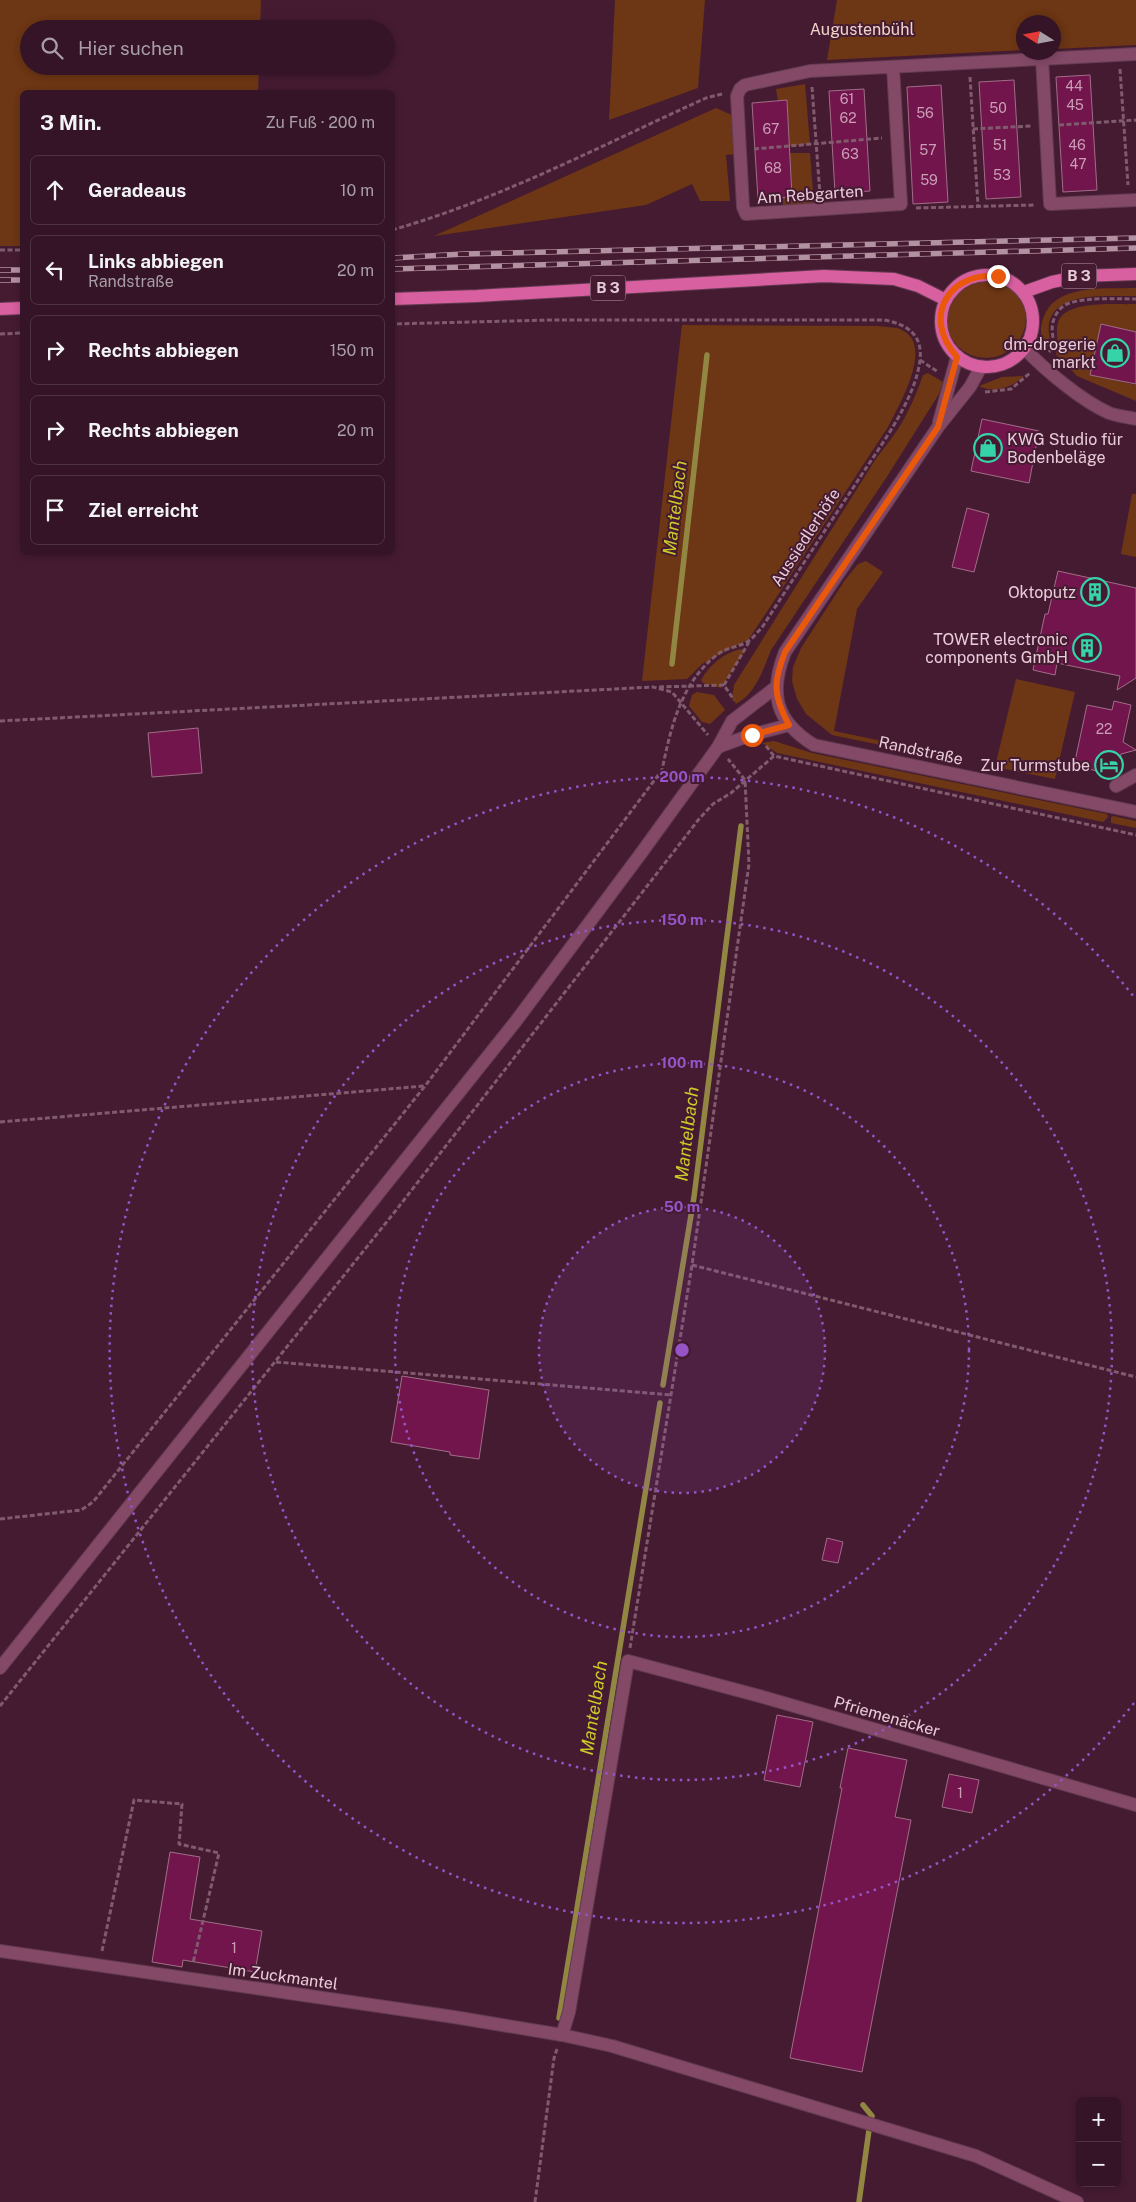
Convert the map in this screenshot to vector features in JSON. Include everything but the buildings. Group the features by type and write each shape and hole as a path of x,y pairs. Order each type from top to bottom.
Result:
{"main road":[{"path":"983,274 998,276 1013,282 1024,292 1031,306 1034,321 1032,336 1016,358 994,367 981,367 969,364 957,357 949,347 942,330 942,312 946,300 955,287 968,278 983,274"},
{"name":"B 3","path":"1024,292 1052,282 1081,276 1136,274"},
{"name":"B 3","path":"395,298 477,296 824,276 894,279 918,286 946,300"},
{"path":"0,309 20,308"}],"street":[{"path":"1061,57 1136,54"},
{"path":"740,89 745,84 810,71 1016,60"},
{"path":"1042,60 1050,204 1132,200"},
{"path":"893,67 901,204"},
{"name":"Am Rebgarten","path":"740,89 737,96 743,207 746,214 901,204"},
{"path":"1024,349 1039,364 1079,394 1110,413 1136,420"},
{"path":"938,427 957,357"},
{"path":"938,427 970,387 981,367"},
{"name":"Randstraße","path":"938,427 785,652 777,672 776,687 779,708 789,725 798,735 814,745 1136,812"},
{"path":"0,1668 516,1021 718,747 732,721 776,687"},
{"path":"718,747 789,725"},
{"path":"1116,786 1136,775"},
{"path":"562,2035 571,2003 628,1661"},
{"name":"Pfriemenäcker","path":"628,1661 772,1700 1136,1806"},
{"name":"Im Zuckmantel","path":"0,1951 190,1980 454,2016 612,2046 976,2156 1077,2202"}],"path":[{"path":"1119,54 1123,122 1132,200"},
{"path":"970,63 978,206"},
{"path":"810,71 821,209"},
{"path":"395,229 428,220 520,182 706,98 740,89"},
{"path":"973,128 1136,120"},
{"path":"741,150 816,142 897,137"},
{"path":"901,204 911,208 1050,204"},
{"path":"0,250 20,250"},
{"name":"Aussiedlerhöfe","path":"0,1519 81,1510 93,1502 425,1086 662,770 672,724 680,701 691,685 708,662 722,651 749,641 761,629 894,424 912,387 920,360 914,334 907,327 884,320 550,320 395,324"},
{"path":"0,334 20,333"},
{"path":"724,685 749,641"},
{"path":"0,720 691,685 724,685"},
{"path":"724,685 736,702"},
{"path":"628,1661 692,1265 749,864 745,780 672,692 653,687"},
{"path":"0,1706 398,1209 699,819 713,804 731,793 774,756 1136,835"},
{"path":"0,1122 425,1086"},
{"path":"692,1265 1136,1377"},
{"path":"275,1362 672,1395"},
{"path":"99,1966 134,1800 182,1804 179,1844 219,1852 190,1980"},
{"path":"535,2202 554,2058 562,2035"}],"green space":[{"path":"0,0 261,0 260,20 20,20 20,75 259,75 258,90 20,90 20,246 0,246"},
{"path":"615,0 705,0 698,88 609,120"},
{"name":"Augustenbühl","path":"837,0 1136,0 1136,45 1061,49 1061,15 1016,15 1016,50 827,60"},
{"path":"805,84 810,144 784,147 789,137 787,101 778,101 776,89"},
{"path":"716,108 734,116 735,154 726,155 730,201 700,201 692,184 646,205 434,236"},
{"path":"783,153 810,153 814,204 783,205 783,197 792,196 790,157"},
{"path":"986,278 1001,281 1014,290 1023,303 1026,318 1023,333 1014,346 1001,355 986,358 971,355 958,346 949,333 946,318 949,303 958,290 971,281"},
{"path":"1136,288 1136,296 1099,296 1073,300 1062,305 1054,312 1049,323 1050,343 1047,349 1041,332 1042,320 1050,305 1060,298 1084,290"},
{"path":"1105,304 1136,304 1136,332 1101,324 1090,375 1136,385 1136,401 1077,376 1056,354 1059,320 1072,309"},
{"path":"682,325 877,326 897,328 909,335 914,345 915,359 912,374 888,427 749,639 702,664 687,679 642,681"},
{"path":"928,373 943,382 939,394 888,475 771,650 754,687 749,694 736,704 732,698 734,685 877,457 892,438 909,409 923,375"},
{"path":"1024,376 1003,388 990,389 979,386 1002,377"},
{"path":"1132,494 1136,494 1136,557 1121,554"},
{"path":"866,561 883,572 857,609 834,731 954,756 953,760 832,735 806,714 797,699 792,681 793,667 801,648 845,580 858,564"},
{"path":"741,649 745,651 721,688 703,683 701,680 713,664 723,656"},
{"path":"1016,679 1075,692 1055,779 995,767"},
{"path":"697,692 714,695 725,710 710,724 702,722 689,706 692,695"},
{"path":"774,741 812,753 1107,814 1108,817 1103,822 777,753 762,743"},
{"path":"1111,817 1136,821 1136,828 1111,823"}],"waterway":[{"name":"Mantelbach","path":"672,664 707,355"},
{"name":"Mantelbach","path":"663,1385 694,1197 741,826"},
{"name":"Mantelbach","path":"559,2018 660,1403"},
{"name":"Mantelbach","path":"863,2105 872,2116"},
{"name":"Mantelbach","path":"859,2202 869,2130"}],"railway":[{"path":"395,258 464,254 1136,238"},
{"path":"395,269 1136,248"},
{"path":"0,270 20,270"},
{"path":"0,280 20,280"}],"place":[{"name":"dm-drogerie markt","path":"1115,353"},
{"name":"KWG Studio für Bodenbeläge","path":"988,448"},
{"name":"Oktoputz","path":"1095,592"},
{"name":"TOWER electronic components GmbH","path":"1087,648"},
{"name":"Zur Turmstube","path":"1109,765"}],"route":[{"path":"752,735 789,725 779,708 776,687 777,672 785,652 938,427 957,357 943,336 941,324 946,300 955,287 968,278 983,274 998,276"}]}
